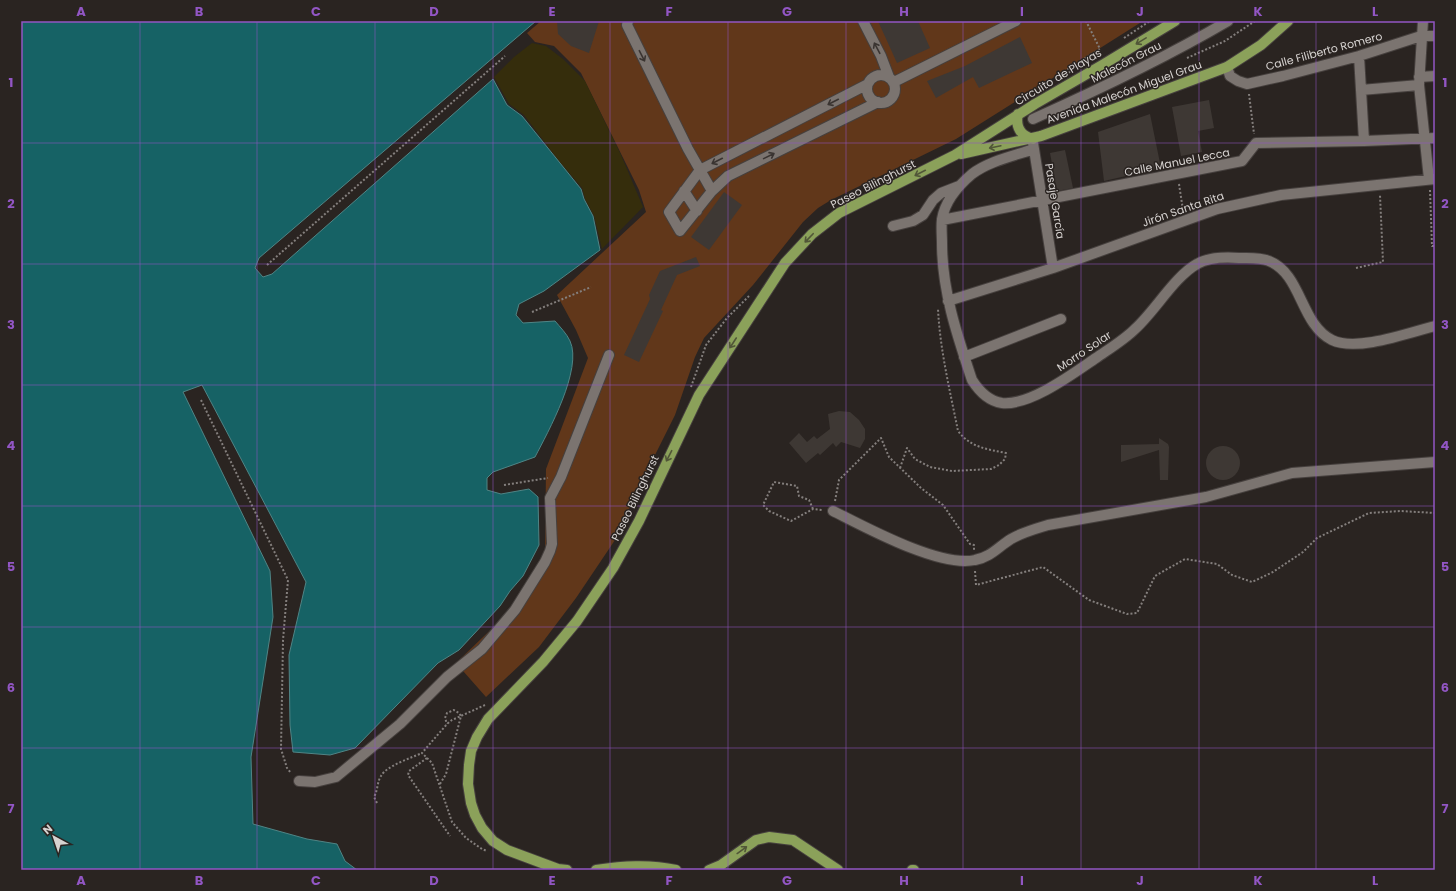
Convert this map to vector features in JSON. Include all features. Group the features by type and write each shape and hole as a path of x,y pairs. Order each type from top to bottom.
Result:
{"main road":[{"name":"Circuito de Playas","path":"955,155 1018,114 1175,21"},
{"name":"Avenida Malecón Miguel Grau","path":"955,155 1033,139 1227,67 1261,45 1288,21"},
{"path":"1018,114 1017,119 1019,130 1026,137 1033,139"},
{"name":"Paseo Bilinghurst","path":"567,870 558,869 507,850 493,841 482,828 475,815 468,784 469,765 477,737 488,719 543,662 577,621 613,568 638,521 699,396 785,263 812,234 839,213 955,155"},
{"path":"709,870 722,865 756,840 768,837 793,840 838,870"},
{"path":"596,870 625,866 644,866 676,870"}],"street":[{"path":"628,21 627,25 712,191"},
{"path":"863,21 881,56 891,79 895,86 894,95 887,102 878,102 728,176 712,191 680,231 669,212 700,170 868,84 870,80 877,76 881,75 891,79 1016,21"},
{"name":"Malecón Grau","path":"1033,119 1092,93 1134,72 1228,21"},
{"path":"1423,21 1419,81 1430,139 1432,179"},
{"name":"Calle Filiberto Romero","path":"1247,84 1359,56 1421,36 1435,36"},
{"path":"1359,56 1364,142"},
{"path":"1227,67 1230,76 1247,84"},
{"path":"1361,90 1419,81 1435,76"},
{"path":"868,84 868,93 870,98 878,102"},
{"name":"Pasaje García","path":"1033,139 1053,268"},
{"path":"1256,143 1364,142 1430,139"},
{"name":"Calle Manuel Lecca","path":"942,220 1242,161 1256,143"},
{"name":"Morro Solar","path":"1034,149 987,166 973,174 960,185 950,199 942,220 943,302 972,380 980,391 988,398 1002,403 1016,402 1033,396 1056,384 1135,330 1188,271 1198,263 1211,259 1231,257 1259,259 1269,261 1280,268 1289,278 1317,329 1332,340 1340,343 1366,343 1435,326"},
{"name":"Jirón Santa Rita","path":"943,302 1053,268 1217,209 1281,195 1432,179"},
{"path":"893,226 913,221 923,215 933,200 941,194 960,185"},
{"path":"684,191 697,211"},
{"path":"964,357 1061,319"},
{"path":"299,781 315,782 336,777 400,724 447,677 482,649 515,610 550,551 552,544 550,498 561,477 609,355"},
{"path":"833,511 898,543 954,560 974,560 991,554 1010,540 1027,531 1048,525 1206,497 1292,473 1435,462"}],"path":[{"path":"1068,69 1100,49 1086,21"},
{"path":"1123,38 1150,21"},
{"path":"267,265 505,56"},
{"path":"1064,77 1071,73"},
{"path":"1247,84 1256,143"},
{"path":"1177,174 1184,221"},
{"path":"1432,179 1432,246 1435,246"},
{"path":"1356,268 1383,262 1380,185"},
{"path":"532,312 590,287"},
{"path":"689,391 706,345 727,318 752,295 748,303"},
{"path":"900,469 907,448 915,459 930,467 952,471 991,469 999,465 1005,459 1006,453 983,449 964,439 958,431 939,328 943,302"},
{"path":"201,400 288,580 283,640 281,749 287,768 299,781"},
{"path":"833,511 839,480 881,438 889,457 900,469 942,505 970,544 974,545 976,585 1043,567 1089,600 1127,614 1137,613 1155,576 1185,559 1217,564 1232,574 1252,582 1273,572 1303,552 1317,538 1369,513 1400,511 1435,513"},
{"path":"504,485 561,477"},
{"path":"774,482 797,486 799,496 809,500 814,509 791,521 769,511 763,505 774,482"},
{"path":"377,803 374,797 381,775 388,768 422,753 447,724 486,705"},
{"path":"447,724 445,718 449,712 454,710 461,716"},
{"path":"440,784 446,774 461,716"},
{"path":"422,753 432,763 452,822 466,838 482,850 488,851"},
{"path":"427,758 409,771 408,775 450,836"}],"shaded area":[{"path":"541,21 1143,21 956,139 831,200 818,208 803,222 753,285 704,338 695,357 675,415 639,487 615,540 576,598 539,647 486,697 456,663 507,614 545,552 546,469 588,358 576,330 557,295 646,212 639,190 581,73 554,46 535,42 527,33"}],"sand":[{"path":"532,43 546,46 563,59 585,81 621,155 643,207 602,249 594,216 585,199 582,188 559,161 524,115 509,104 494,77 514,57"}],"water":[{"path":"21,21 536,21 259,258 255,268 263,277 272,274 493,79 507,105 522,116 581,189 584,199 593,216 600,250 544,291 519,304 516,315 523,323 555,321 569,338 573,353 572,367 562,400 535,457 493,472 487,478 487,490 501,494 529,489 538,497 539,545 523,576 500,606 459,650 438,663 355,748 330,755 293,752 290,725 289,655 306,582 202,385 183,392 270,571 273,617 251,757 253,824 307,839 337,844 345,861 357,870 21,870"}],"building":[{"path":"557,21 599,21 589,53 571,46 558,34"},
{"path":"878,21 918,21 930,48 897,63"},
{"path":"1020,37 1032,63 979,88 973,77 936,98 927,81 965,66"},
{"path":"1209,100 1214,128 1198,131 1202,152 1181,156 1172,107"},
{"path":"1150,114 1161,168 1104,181 1098,132"},
{"path":"1065,150 1073,188 1057,191 1050,153"},
{"path":"724,192 742,205 709,250 691,237"},
{"path":"696,257 700,266 677,275 661,310 663,311 639,362 624,355 650,299 649,295 660,271"},
{"path":"839,411 850,412 859,420 865,429 865,439 860,448 841,442 836,447 833,443 820,455 818,453 806,463 789,443 799,433 807,442 814,436 817,439 830,429 828,414"},
{"path":"1159,438 1168,444 1169,447 1168,480 1160,480 1159,450 1121,462 1121,445 1159,444"},
{"path":"1223,446 1235,451 1240,463 1235,475 1223,480 1211,475 1206,463 1211,451"}]}
